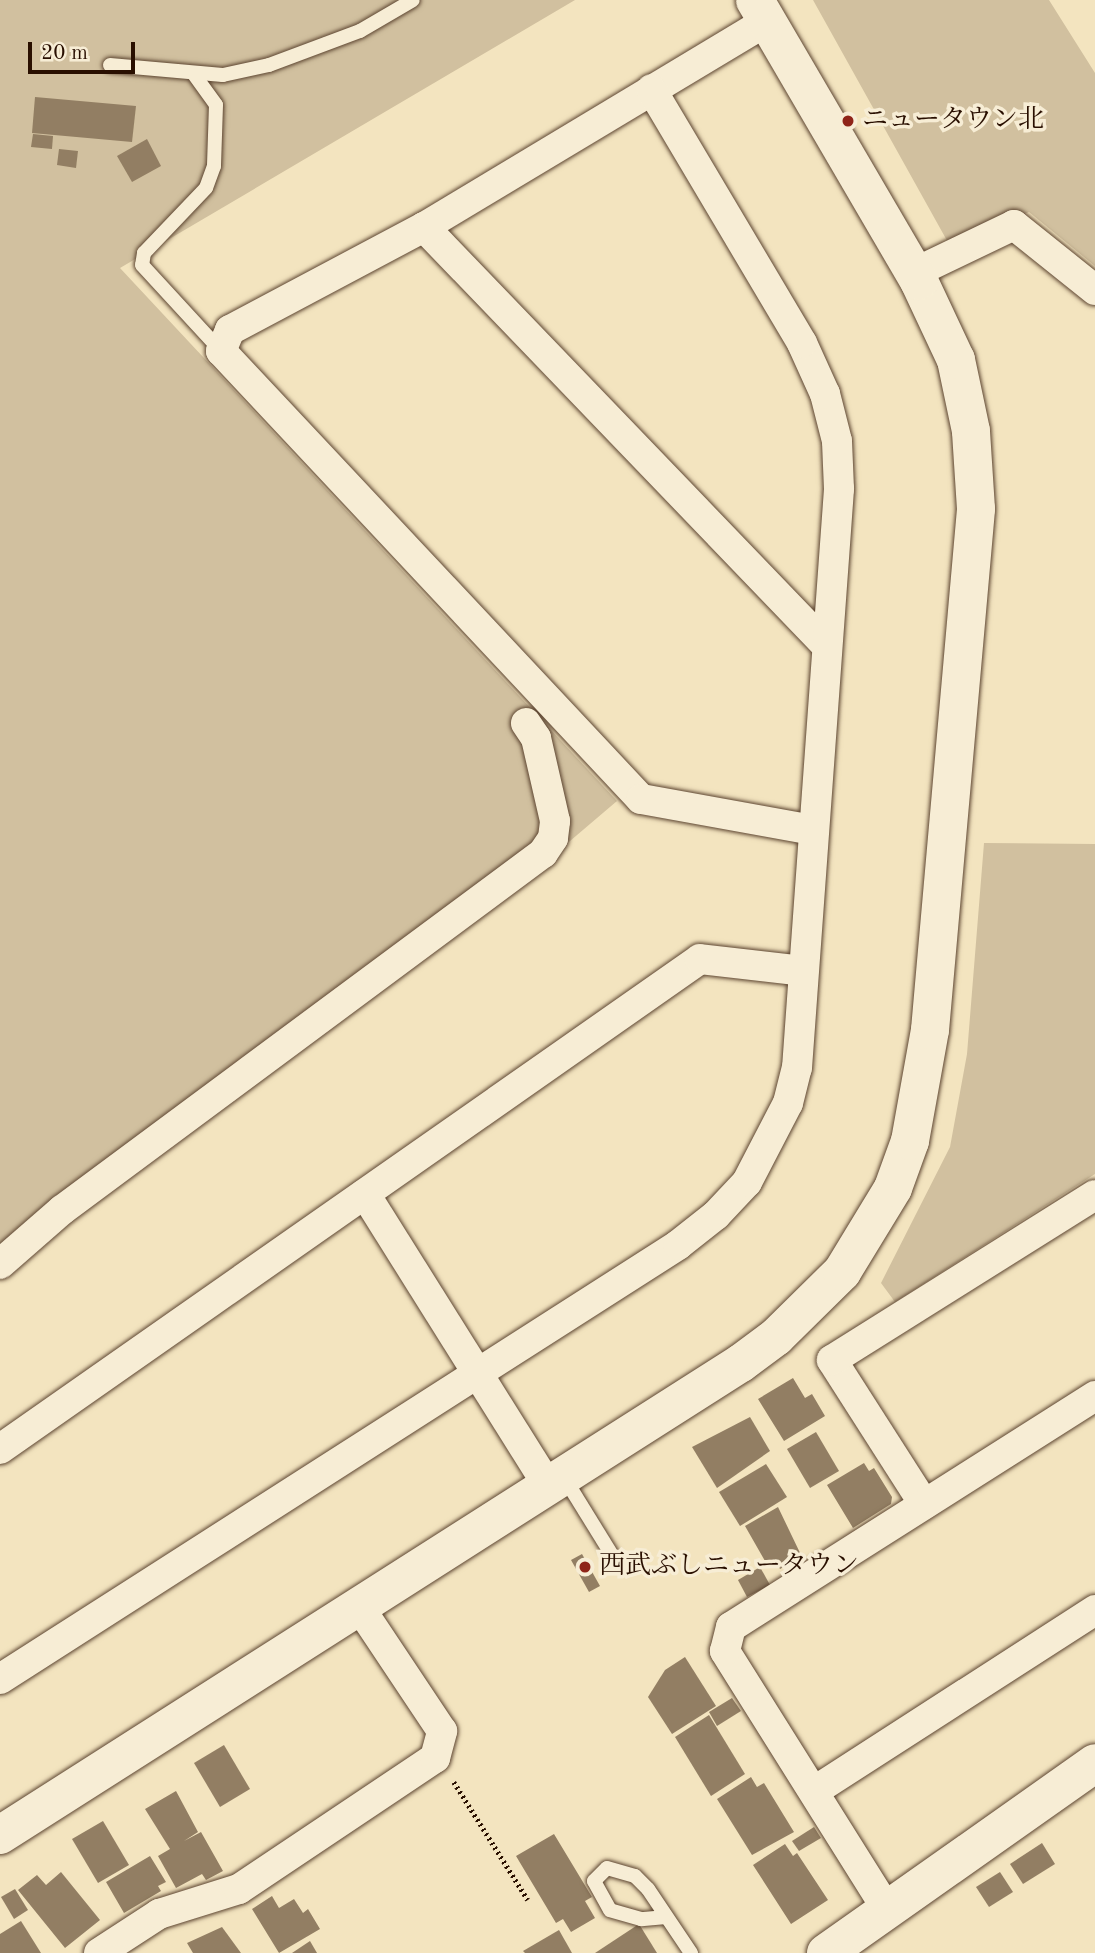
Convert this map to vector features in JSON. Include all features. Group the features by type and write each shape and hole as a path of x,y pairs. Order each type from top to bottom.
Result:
{"street":[{"path":"0,1835 741,1363 812,1305 842,1272 870,1229 910,1141 930,1030 976,509 971,431 956,360 915,273 761,10 651,89 424,227 230,330 221,351 641,799 813,830"},
{"path":"0,1679 678,1245 716,1215 747,1182 788,1103 797,1068 839,489 837,441 825,394 802,343 651,89"},
{"path":"915,273 1014,225 1095,290"},
{"path":"424,227 827,646"},
{"path":"0,1264 62,1210 543,853 553,838 555,821 536,738 526,723"},
{"path":"0,1449 700,959 803,971"},
{"path":"365,1194 476,1374 557,1482"},
{"path":"924,1504 832,1360 1095,1195"},
{"path":"888,1911 816,1790 725,1651 731,1627 1095,1396"},
{"path":"99,1953 159,1914 239,1889 435,1758 442,1731 360,1608"},
{"path":"816,1790 1095,1610"},
{"path":"826,1953 1095,1763"}],"lane":[{"path":"110,65 223,75 296,58 360,31 414,0"},
{"path":"193,73 216,105 214,166 206,188 144,253 142,265 221,351"},
{"path":"557,1482 612,1555"},
{"path":"666,1917 641,1919 610,1910 594,1881 607,1868 635,1876 666,1917 691,1953"}],"path":[{"path":"435,1758 528,1900"}],"shaded area":[{"path":"0,0 575,0 120,268 617,801 543,864 0,1273"},
{"path":"813,0 1049,0 1095,73 1095,266 1029,212 950,246"},
{"path":"984,843 1095,844 1095,1174 895,1302 881,1283 950,1147 967,1054"}],"building":[{"path":"35,97 136,106 132,142 32,133"},
{"path":"33,134 53,136 52,149 31,147"},
{"path":"147,139 161,166 132,182 117,156"},
{"path":"59,149 78,151 76,168 57,165"},
{"path":"793,1378 805,1398 812,1394 825,1416 784,1441 758,1399"},
{"path":"750,1417 770,1451 717,1488 692,1447"},
{"path":"816,1432 839,1471 810,1488 787,1449"},
{"path":"864,1463 869,1471 874,1468 892,1497 891,1504 853,1528 827,1485"},
{"path":"766,1464 787,1497 740,1526 719,1492"},
{"path":"778,1507 802,1557 780,1569 777,1563 769,1568 745,1526"},
{"path":"582,1554 600,1586 589,1592 571,1560"},
{"path":"760,1567 770,1585 747,1597 738,1580"},
{"path":"685,1657 716,1706 672,1734 648,1697 665,1670"},
{"path":"732,1698 741,1711 717,1726 709,1712"},
{"path":"709,1715 745,1774 711,1796 675,1737"},
{"path":"224,1745 250,1789 220,1807 194,1763"},
{"path":"751,1777 757,1787 764,1783 794,1832 752,1855 717,1799"},
{"path":"176,1791 198,1832 184,1841 201,1832 223,1871 206,1880 202,1874 176,1888 158,1856 170,1849 145,1809"},
{"path":"103,1821 129,1865 98,1883 72,1839"},
{"path":"814,1827 821,1838 799,1851 792,1841"},
{"path":"554,1834 592,1897 585,1901 595,1918 571,1932 563,1919 556,1923 516,1856"},
{"path":"1042,1843 1055,1864 1023,1884 1010,1864"},
{"path":"785,1844 793,1856 797,1853 828,1900 791,1924 753,1865"},
{"path":"150,1856 166,1882 158,1886 161,1891 124,1913 106,1882"},
{"path":"61,1872 100,1920 65,1948 18,1890 37,1875 46,1885"},
{"path":"1000,1872 1013,1892 989,1907 976,1887"},
{"path":"15,1889 28,1910 14,1919 1,1897"},
{"path":"272,1896 279,1908 294,1899 303,1913 308,1909 320,1929 279,1953 252,1909"},
{"path":"21,1921 41,1953 0,1953 0,1934"},
{"path":"639,1924 657,1953 595,1953"},
{"path":"222,1927 241,1953 193,1953 187,1943"},
{"path":"559,1930 572,1953 523,1951"},
{"path":"310,1941 317,1953 292,1953"}],"place":[{"name":"ニュータウン北","path":"848,121"},
{"name":"西武ぶしニュータウン","path":"585,1567"}]}
